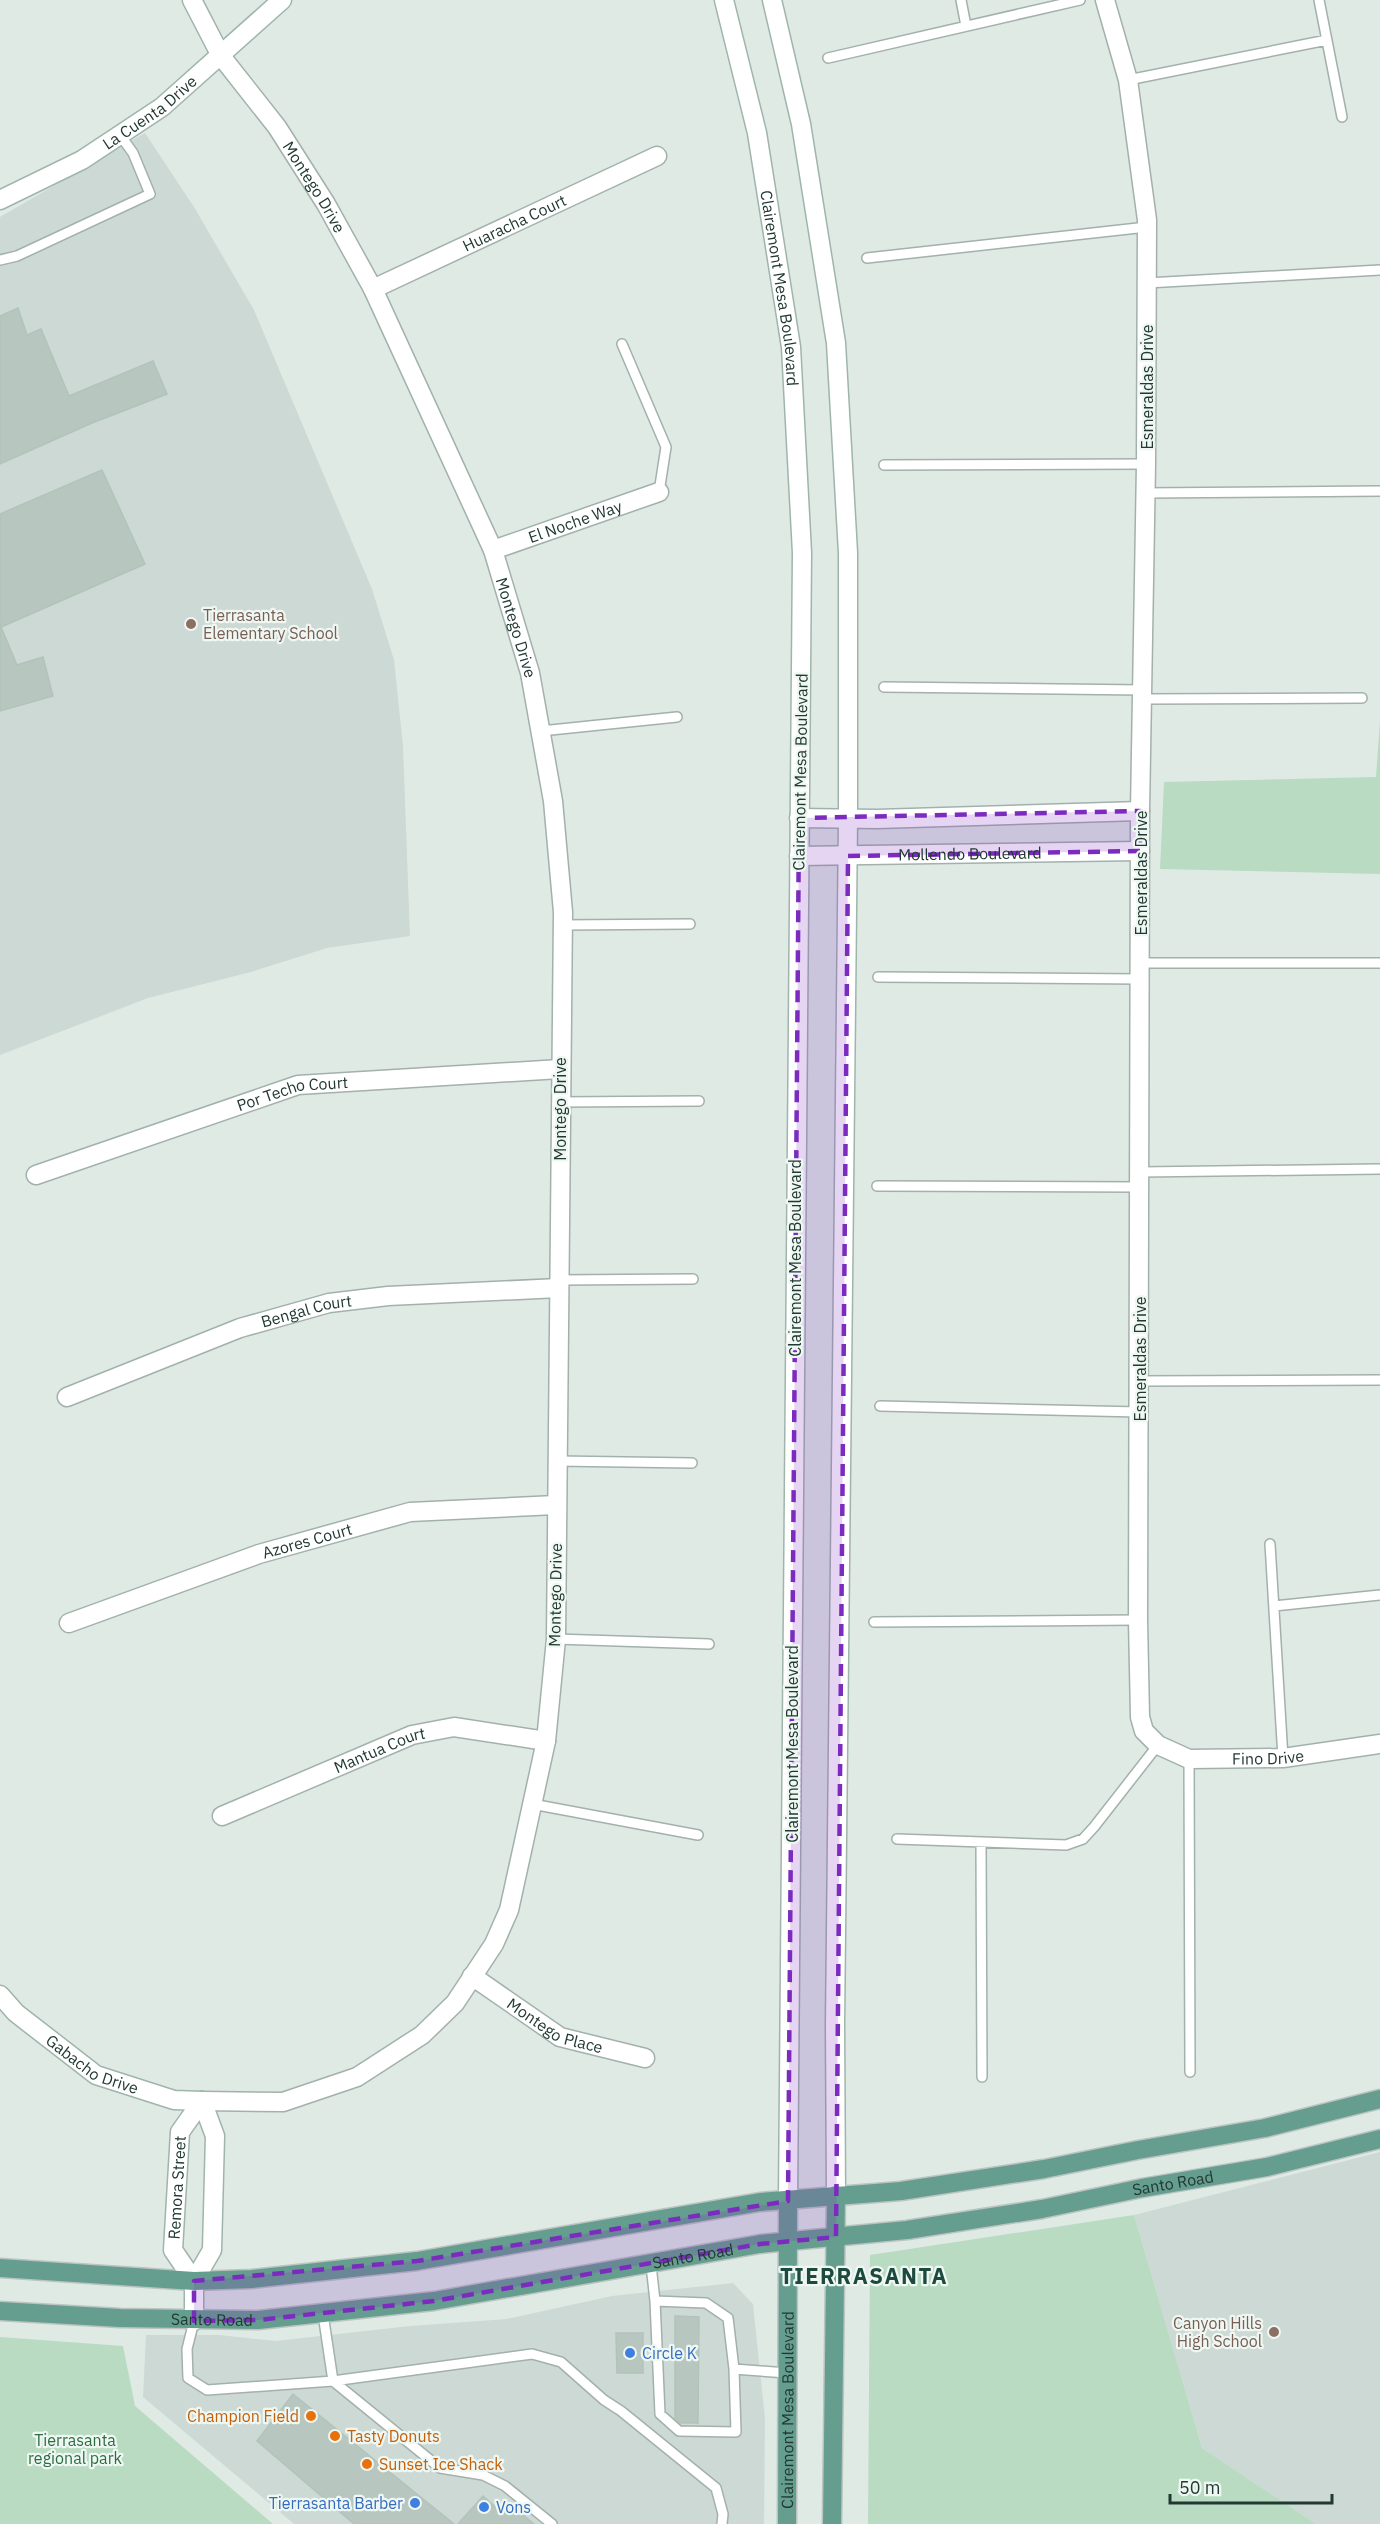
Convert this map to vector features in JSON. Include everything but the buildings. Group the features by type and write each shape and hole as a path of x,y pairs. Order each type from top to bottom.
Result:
{"main road":[{"path":"0,2268 195,2281 252,2279 417,2261 760,2202 901,2192 1044,2169 1265,2128 1380,2099"},
{"name":"Santo Road","path":"0,2312 194,2321 258,2320 434,2301 651,2265 760,2244 907,2230 1042,2210 1142,2188 1267,2167 1380,2139"},
{"path":"832,2524 836,2195"},
{"name":"Clairemont Mesa Boulevard","path":"787,2524 788,2201"}],"street":[{"name":"Montego Drive","path":"192,0 221,56 283,137 326,204 373,290 493,550 530,673 541,731 554,801 563,925 556,1638 546,1741 509,1910 494,1944 455,2003 422,2035 357,2077 283,2102 202,2101"},
{"name":"La Cuenta Drive","path":"0,200 82,160 162,107 282,0"},
{"name":"Clairemont Mesa Boulevard","path":"724,0 757,133 791,347 802,554 788,2201"},
{"path":"772,0 801,124 818,217 836,343 848,553 848,856 835,2025 836,2195"},
{"name":"Esmeraldas Drive","path":"1105,0 1128,80 1147,227 1146,464 1140,811 1138,1620 1140,1718 1144,1731 1158,1745"},
{"name":"Huaracha Court","path":"373,290 657,156"},
{"name":"El Noche Way","path":"493,550 659,492"},
{"path":"799,818 848,819 1140,811"},
{"name":"Mollendo Boulevard","path":"799,856 1140,851"},
{"name":"Por Techo Court","path":"36,1175 298,1085 560,1069"},
{"name":"Bengal Court","path":"67,1396 240,1328 329,1303 388,1296 559,1284"},
{"name":"Azores Court","path":"69,1623 259,1554 410,1512 556,1505"},
{"name":"Mantua Court","path":"222,1816 412,1735 454,1727 546,1741"},
{"name":"Fino Drive","path":"1158,1745 1189,1759 1283,1758 1380,1744"},
{"name":"Montego Place","path":"472,1976 560,2037 645,2058"},
{"name":"Gabacho Drive","path":"0,1995 16,2013 96,2075 174,2100 202,2101"},
{"name":"Remora Street","path":"195,2281 173,2250 180,2132 202,2101"},
{"name":"Remora Street","path":"194,2321 195,2281 212,2250 215,2136 202,2101"}],"lane":[{"path":"961,0 966,26"},
{"path":"828,58 1080,0"},
{"path":"1319,0 1342,117"},
{"path":"1128,80 1327,40"},
{"path":"0,260 17,256 150,194 134,153 120,135"},
{"path":"867,258 1147,227"},
{"path":"1147,284 1380,270"},
{"path":"622,344 666,447 659,492"},
{"path":"884,465 1146,464"},
{"path":"1144,493 1380,491"},
{"path":"884,687 1362,698"},
{"path":"541,731 677,717"},
{"path":"563,925 690,924"},
{"path":"878,977 1380,963"},
{"path":"560,1102 699,1101"},
{"path":"877,1186 1140,1179 1380,1169"},
{"path":"559,1284 693,1280"},
{"path":"1140,1381 1380,1380"},
{"path":"880,1406 1140,1412"},
{"path":"557,1461 692,1463"},
{"path":"1270,1544 1283,1758"},
{"path":"1274,1606 1380,1596"},
{"path":"874,1622 1138,1620"},
{"path":"556,1638 709,1644"},
{"path":"897,1839 1066,1845 1083,1839 1158,1745"},
{"path":"1189,1759 1190,2072"},
{"path":"532,1804 698,1835"},
{"path":"981,1842 981,2077"},
{"path":"651,2265 655,2301 660,2414 679,2431 736,2432 734,2369 728,2318 706,2303 655,2301"},
{"path":"323,2314 333,2381 440,2468 483,2475 505,2486 552,2524"},
{"path":"194,2321 187,2349 188,2378 207,2390 333,2381 532,2354 561,2362 604,2400 621,2411 716,2488 723,2514 722,2524"},
{"path":"734,2369 787,2373"}],"highlighted area":[{"path":"1140,811 1140,851 848,856 836,2237 760,2244 434,2301 258,2320 194,2321 194,2281 417,2261 788,2201 799,818"}],"shaded area":[{"name":"Tierrasanta Elementary School","path":"145,133 194,207 254,310 372,589 394,660 403,746 410,936 327,948 251,972 148,998 0,1055 0,217"},
{"name":"Canyon Hills High School","path":"1380,2152 1380,2524 1316,2524 1202,2448 1134,2215"},
{"path":"733,2283 753,2304 765,2419 764,2524 294,2524 143,2397 146,2335 219,2335 276,2341 410,2326 507,2319 612,2296"}],"green space":[{"path":"1380,721 1380,874 1160,869 1164,782 1376,777"},
{"path":"1134,2215 1202,2448 1316,2524 868,2524 870,2255"},
{"name":"Tierrasanta regional park","path":"0,2337 123,2346 135,2406 273,2524 0,2524"}],"place":[{"name":"Tierrasanta Elementary School","path":"191,624"},
{"name":"Canyon Hills High School","path":"1274,2332"},
{"name":"Circle K","path":"630,2353"},
{"name":"Champion Field","path":"311,2416"},
{"name":"Tasty Donuts","path":"335,2436"},
{"name":"Sunset Ice Shack","path":"367,2464"},
{"name":"Tierrasanta Barber","path":"415,2503"},
{"name":"Vons","path":"484,2507"}],"district":[{"name":"TIERRASANTA","path":"864,2276"}]}
